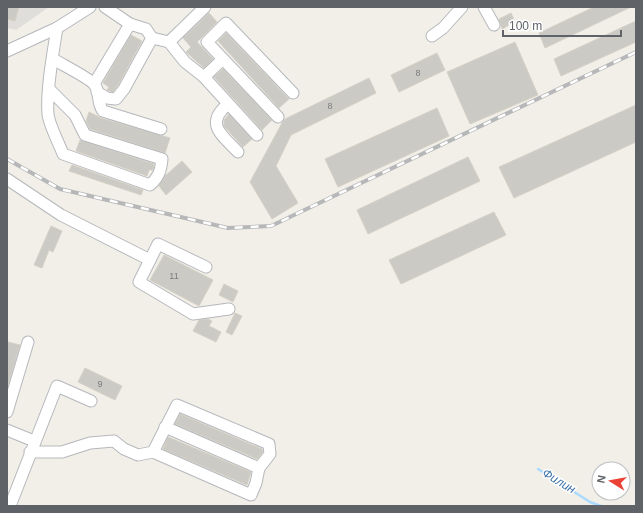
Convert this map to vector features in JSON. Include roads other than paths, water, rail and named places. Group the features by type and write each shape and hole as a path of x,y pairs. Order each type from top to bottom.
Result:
{"street":[{"path":"7,51 57,28 90,7"},
{"path":"105,7 130,24 146,29 152,38 169,42 185,62 204,77 257,135"},
{"path":"169,42 204,7"},
{"path":"432,36 443,28 462,7"},
{"path":"484,7 494,24"},
{"path":"278,116 207,42 226,23 293,93"},
{"path":"130,24 96,88 98,105 103,110 161,129"},
{"path":"50,90 75,115 85,135 162,159 161,170 156,179 150,185 63,154 48,115 50,90 53,59 57,28"},
{"path":"53,59 96,88 107,98 116,99 124,89 152,38"},
{"path":"204,77 223,58"},
{"path":"228,104 219,111 216,121 217,129 238,152"},
{"path":"7,179 61,215 150,260"},
{"path":"206,267 158,244 139,282 193,314 229,309"},
{"path":"7,412 28,342"},
{"path":"10,506 56,386 91,401"},
{"path":"30,452 62,452 90,443 114,441 124,449 138,455 153,452 251,495 256,483 259,468 270,454 269,444 177,405 153,452"},
{"path":"165,427 259,468"},
{"path":"7,430 34,441"}],"waterway":[{"name":"Филин","path":"538,469 590,502 601,506"}],"railway":[{"path":"7,159 60,189 228,228 271,226 636,52"}]}
